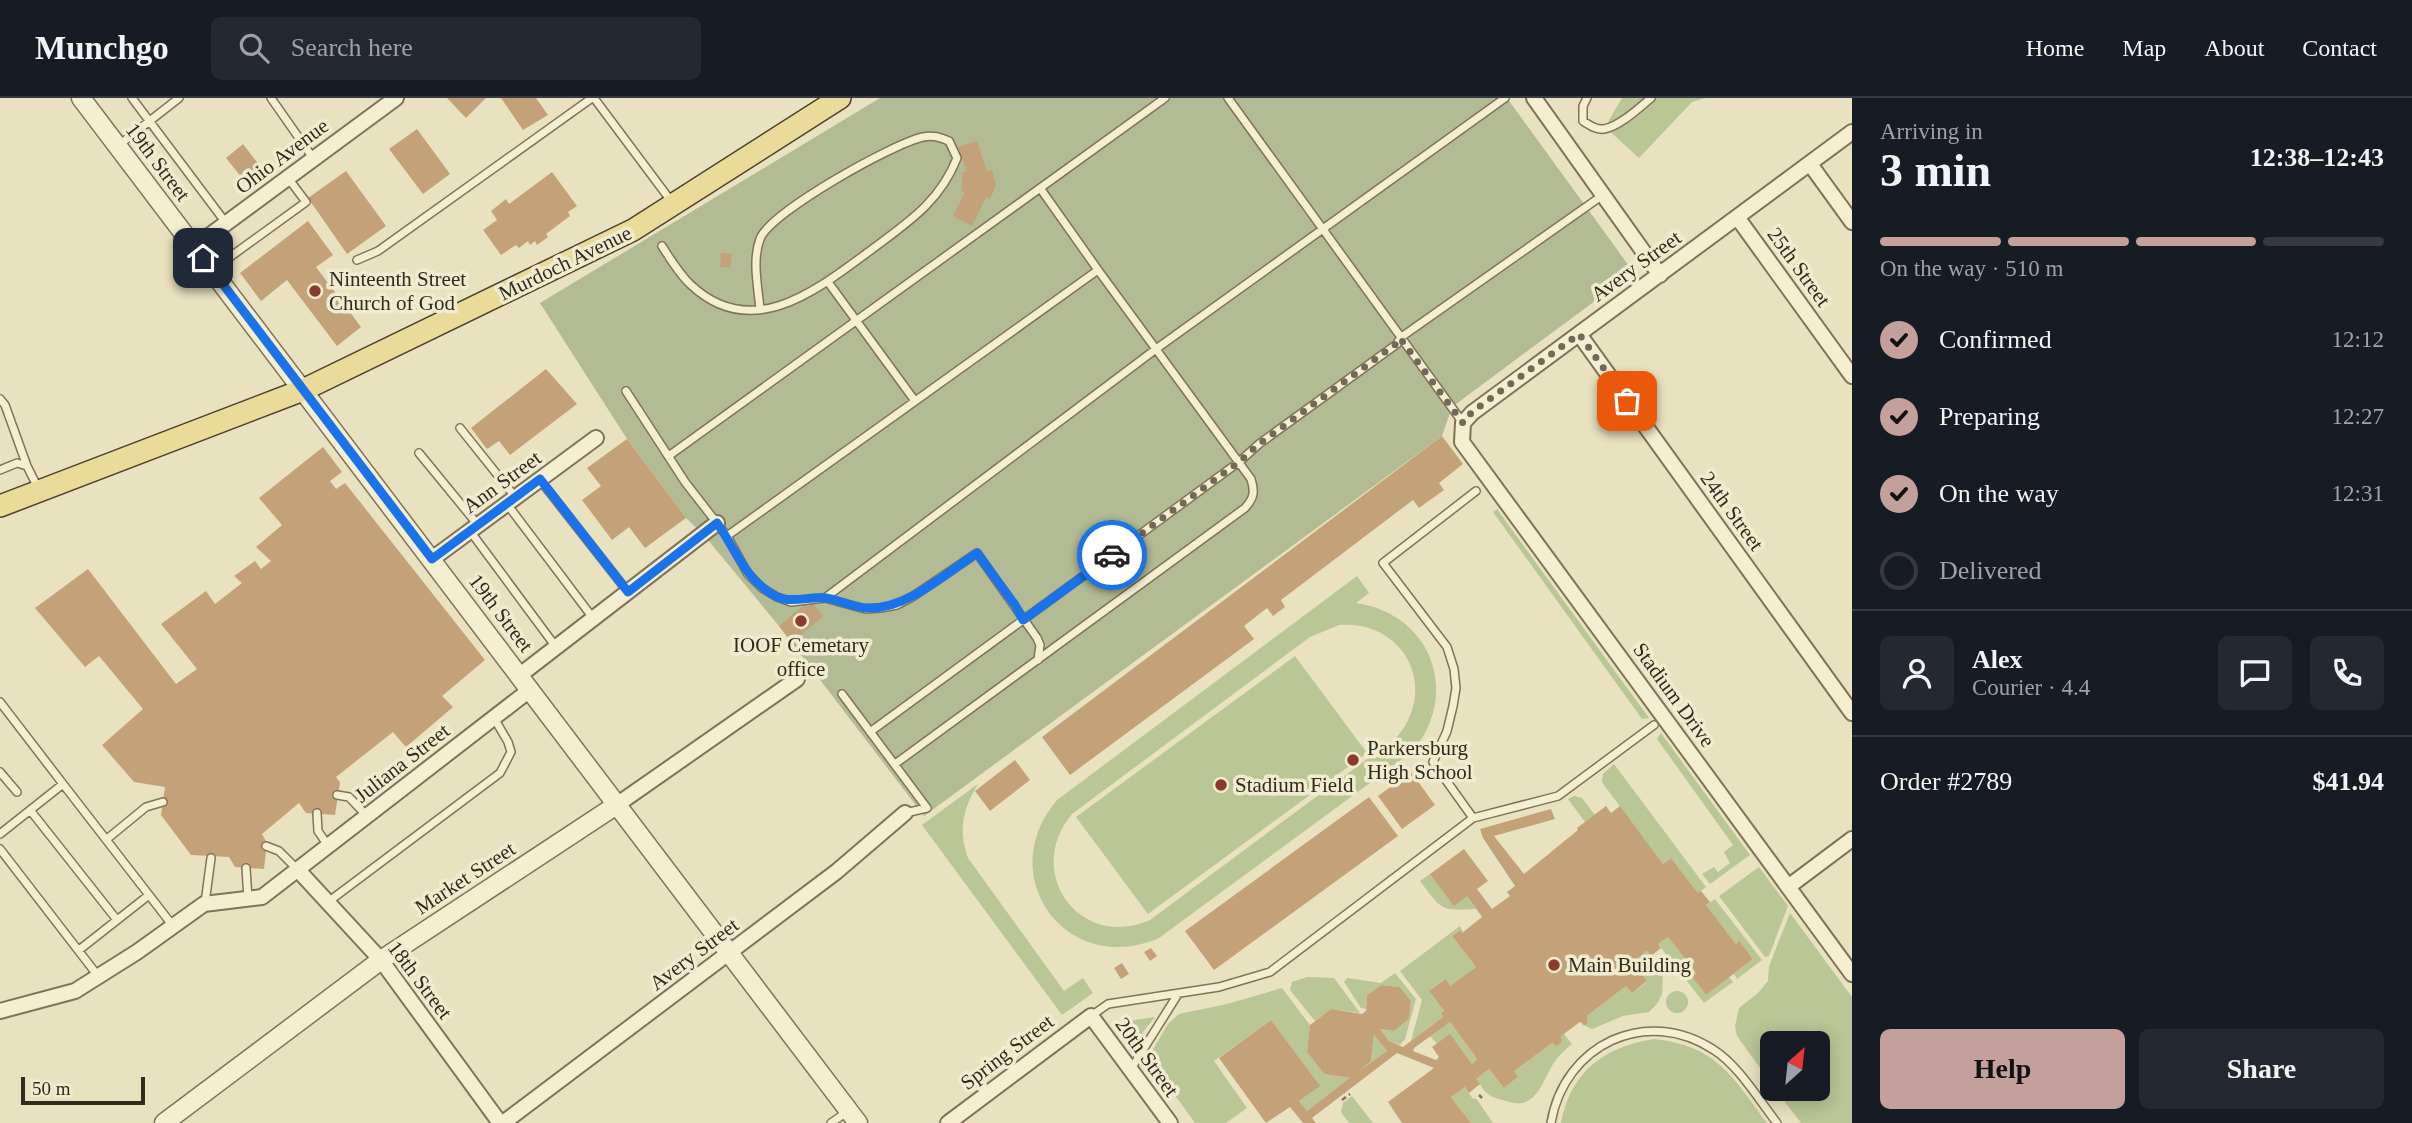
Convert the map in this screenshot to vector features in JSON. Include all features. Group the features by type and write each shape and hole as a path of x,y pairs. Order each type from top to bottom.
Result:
{"main road":[{"name":"Murdoch Avenue","path":"0,506 303,390 633,230 830,100"}],"street":[{"name":"19th Street","path":"81,98 854,1117"},
{"name":"Ohio Avenue","path":"194,247 396,98"},
{"path":"1534,98 1660,275"},
{"name":"Avery Street","path":"1463,423 1472,412 1852,132"},
{"path":"1810,164 1852,222"},
{"name":"25th Street","path":"1737,217 1852,376"},
{"name":"24th Street","path":"1579,334 1852,713"},
{"name":"Stadium Drive","path":"1463,423 1462,442 1852,974"},
{"name":"Ann Street","path":"432,559 597,438"},
{"name":"Juliana Street","path":"204,904 262,897 494,718 556,647 717,523"},
{"name":"Market Street","path":"164,1123 381,960 618,804 797,679"},
{"name":"Avery Street","path":"502,1123 836,872 905,813"},
{"path":"1788,887 1852,839"},
{"name":"18th Street","path":"298,870 381,960 502,1123"},
{"path":"0,1012 75,991 204,904"},
{"name":"20th Street","path":"1091,1016 1170,1123"},
{"name":"Spring Street","path":"948,1123 1091,1016"}],"lane":[{"path":"132,98 226,224"},
{"path":"117,146 179,98"},
{"path":"271,98 313,158"},
{"path":"357,260 378,251 593,98 673,205"},
{"path":"670,455 1165,98"},
{"path":"1228,98 1463,423"},
{"path":"825,598 1156,349 1504,98"},
{"path":"1587,98 1583,106 1583,121 1595,128 1604,129 1619,122 1651,98"},
{"path":"662,246 678,272 710,299 729,306 760,309 780,307 828,282 931,202 945,183 957,158 949,141 934,136 907,142 814,191 767,227 760,238 757,252 760,309"},
{"path":"212,270 306,202 288,177"},
{"path":"895,764 1245,508 1252,500 1255,490 1239,462 1040,188"},
{"path":"870,732 1239,462 1259,444 1396,344 1400,338 1603,195"},
{"path":"727,536 1097,270"},
{"path":"828,282 915,401"},
{"path":"626,391 670,455 685,482 727,536 748,574 777,597 791,601 825,598 865,608 897,605 977,553 1040,645 1038,660"},
{"path":"0,399 5,405 39,491"},
{"path":"460,428 593,619"},
{"path":"419,453 556,647"},
{"path":"0,470 17,463 27,466"},
{"path":"540,479 628,592"},
{"path":"1473,818 1433,762 1447,731 1456,688 1447,647 1383,563 1476,491"},
{"path":"842,694 927,808 905,813"},
{"path":"0,702 173,926"},
{"path":"328,902 500,773 511,752 494,718"},
{"path":"1091,1016 1108,1004 1220,987 1270,972 1473,818 1558,796 1654,725"},
{"path":"0,772 17,792"},
{"path":"0,834 63,784"},
{"path":"337,795 349,797 367,816"},
{"path":"107,839 146,807 163,802"},
{"path":"30,810 117,920"},
{"path":"317,813 318,831 329,846"},
{"path":"267,846 279,851 298,870"},
{"path":"0,849 98,977"},
{"path":"204,904 211,858"},
{"path":"246,868 248,899"},
{"path":"79,950 149,895"},
{"path":"1130,1069 1178,994"},
{"path":"1551,1123 1558,1095 1571,1072 1590,1053 1613,1039 1639,1031 1666,1031 1692,1038 1716,1051 1740,1076 1777,1123"},
{"path":"831,1123 854,1117"}],"path":[{"path":"1342,1100 1350,1094"}],"green space":[{"path":"880,98 1507,98 1624,259 1630,268 1630,275 1452,407 1442,436 924,816 779,626 703,534 686,518 627,439 540,303"},
{"path":"1622,98 1705,98 1692,102 1639,158 1605,127"},
{"path":"1497,509 1649,718 1642,719 1493,512"},
{"path":"1357,576 1369,593 1356,603 1382,610 1404,623 1420,640 1431,660 1436,682 1435,706 1427,729 1412,752 1159,938 1126,947 1095,944 1069,932 1049,912 1036,888 1033,859 1039,829 1057,800","holes":["1339,625 1362,626 1381,633 1397,645 1408,660 1414,678 1415,698 1409,718 1397,737 1150,920 1125,927 1101,925 1082,915 1066,900 1057,881 1054,859 1058,836 1072,814 1310,637"]},
{"name":"Stadium Field","path":"1295,656 1367,753 1148,914 1076,817"},
{"path":"1661,733 1750,855 1710,884 1702,874 1714,867 1718,872 1730,863 1724,852 1733,845 1657,739"},
{"path":"1614,764 1706,887 1698,893 1671,858 1663,864 1602,782 1603,774"},
{"path":"978,784 964,820 963,838 968,858 1064,991 1083,978 1093,993 1062,1015 922,825"},
{"path":"1574,796 1582,798 1595,815 1585,822 1568,799"},
{"path":"1759,867 1788,906 1769,956 1765,957 1719,896"},
{"path":"1430,874 1467,896 1476,909 1455,910 1443,907 1420,881"},
{"path":"1715,899 1762,960 1737,979 1734,974 1753,959 1739,942 1736,944 1706,905"},
{"path":"1790,913 1852,997 1852,1123 1801,1123 1784,1101 1830,1101 1830,1031 1760,1031 1760,1068 1737,1036 1735,1026 1739,1008 1768,981 1769,966"},
{"path":"1460,926 1463,932 1459,930 1452,936 1476,967 1450,986 1444,979 1429,991 1444,1011 1441,1013 1443,1017 1411,1041 1422,1000 1400,971"},
{"path":"1668,937 1696,973 1692,977 1706,995 1729,977 1733,982 1704,1003 1658,944"},
{"path":"1647,951 1663,974 1662,994 1657,1004 1649,1012 1623,1016 1592,1029 1581,1024 1588,1022 1587,1016 1626,986 1632,993 1647,982 1632,962"},
{"path":"1395,973 1416,999 1405,1039 1400,1045 1389,1041 1380,1029 1394,1031 1409,1019 1411,1001 1400,987 1381,985 1367,995 1366,1009 1361,1008 1344,982 1347,978 1381,983"},
{"path":"1307,977 1334,978 1360,1013 1331,1009 1315,1021 1290,990 1292,982"},
{"path":"1282,988 1310,1025 1307,1052 1324,1074 1349,1078 1371,1061 1374,1035 1387,1051 1307,1111 1299,1101 1319,1086 1271,1020 1214,1061 1247,1108 1226,1123 1195,1123 1148,1058 1168,1024 1179,1014"},
{"path":"1677,991 1687,998 1688,1002 1681,1012 1677,1013 1667,1006 1666,1002 1673,992"},
{"path":"1155,1017 1137,1045 1121,1022"},
{"path":"1450,1022 1477,1059 1472,1064 1450,1035 1437,1044 1430,1036"},
{"path":"1564,1034 1572,1044 1555,1061 1537,1093 1526,1102 1509,1102 1492,1096 1476,1079 1489,1069 1504,1088 1518,1077 1514,1071 1552,1043 1557,1046 1562,1042 1561,1036"},
{"path":"1654,1039 1693,1048 1708,1056 1732,1078 1767,1123 1561,1123 1573,1089 1592,1065 1620,1048"},
{"path":"1465,1087 1493,1123 1471,1123 1451,1097"},
{"path":"1352,1096 1373,1123 1349,1123 1341,1112 1343,1103"}],"building":[{"path":"447,98 486,98 466,118"},
{"path":"501,98 536,98 548,115 523,130"},
{"path":"417,129 450,174 423,194 389,149"},
{"path":"977,141 987,172 992,170 996,186 990,199 986,197 972,226 953,216 965,192 961,192 963,171 967,172 958,147"},
{"path":"243,144 263,170 246,183 226,158"},
{"path":"346,171 386,226 347,254 308,198"},
{"path":"552,172 577,206 568,212 570,216 546,234 548,237 537,245 535,241 530,245 528,241 501,255 483,230 497,220 491,211 506,199 509,204"},
{"name":"Ninteenth Street Church of God","path":"308,221 333,255 316,267 361,327 337,346 287,280 261,301 240,273"},
{"path":"721,253 732,254 730,268 720,267"},
{"path":"546,369 577,404 510,455 499,441 487,449 471,428"},
{"path":"1442,436 1463,464 1439,483 1444,490 1419,508 1413,500 1281,600 1285,607 1273,616 1267,608 1244,626 1254,639 1070,775 1042,737"},
{"path":"627,439 686,518 645,548 629,527 612,540 582,500 601,486 587,468"},
{"path":"323,447 342,472 330,481 336,489 345,483 485,660 442,696 453,707 406,747 393,732 336,777 340,782 335,815 306,813 299,803 262,834 267,843 264,869 235,867 229,857 191,855 161,815 165,787 134,782 102,745 143,709 99,656 85,667 35,608 88,569 176,684 197,669 161,624 206,591 215,604 242,583 234,576 255,561 261,569 271,561 256,547 282,525 259,498"},
{"name":"IOOF Cemetary office","path":"810,600 823,616 792,643 779,626"},
{"path":"1015,760 1030,780 990,811 975,791"},
{"path":"1411,772 1435,805 1402,829 1378,796"},
{"path":"1369,797 1398,836 1214,970 1185,931"},
{"name":"Main Building","path":"1606,806 1611,813 1620,806 1663,864 1671,858 1698,893 1701,891 1710,902 1706,905 1736,944 1739,941 1753,959 1706,995 1692,977 1696,973 1668,937 1658,944 1661,948 1651,956 1647,951 1632,962 1647,981 1632,993 1626,986 1587,1016 1588,1022 1585,1025 1580,1022 1561,1036 1562,1042 1557,1046 1552,1043 1514,1071 1518,1077 1504,1088 1489,1069 1476,1079 1480,1084 1469,1093 1465,1087 1451,1097 1471,1123 1402,1123 1388,1102 1434,1068 1397,1053 1312,1118 1316,1123 1303,1123 1290,1107 1266,1123 1219,1058 1271,1020 1320,1086 1299,1101 1307,1111 1350,1078 1324,1074 1307,1052 1310,1025 1331,1009 1362,1014 1366,1011 1367,995 1381,985 1400,987 1411,1001 1409,1019 1394,1031 1380,1029 1389,1041 1403,1047 1443,1017 1441,1013 1444,1011 1429,991 1445,979 1450,986 1476,967 1452,936 1460,930 1462,933 1482,917 1467,896 1454,906 1430,874 1464,849 1488,881 1477,889 1492,909 1510,896 1507,892 1515,886 1483,838 1480,829 1551,809 1555,819 1494,836 1524,874 1578,830 1577,828","holes":["1450,1022 1477,1059 1472,1064 1450,1034 1432,1047 1439,1057 1436,1060 1413,1051","1374,1035 1387,1051 1358,1072 1371,1061"]},
{"path":"1151,948 1157,956 1150,961 1144,952"},
{"path":"1122,963 1129,974 1121,979 1114,968"}],"way so far":[{"path":"1112,555 1396,344 1400,338 1463,423 1472,412 1579,334 1627,401"}],"place":[{"name":"Ninteenth Street Church of God","path":"315,291"},
{"name":"IOOF Cemetary office","path":"801,621"},
{"name":"Parkersburg High School","path":"1353,760"},
{"name":"Stadium Field","path":"1221,785"},
{"name":"Main Building","path":"1554,965"}],"route":[{"path":"203,258 432,559 540,479 628,592 717,523 748,574 777,597 791,601 825,598 865,608 897,605 977,553 1023,620 1112,555"}]}
